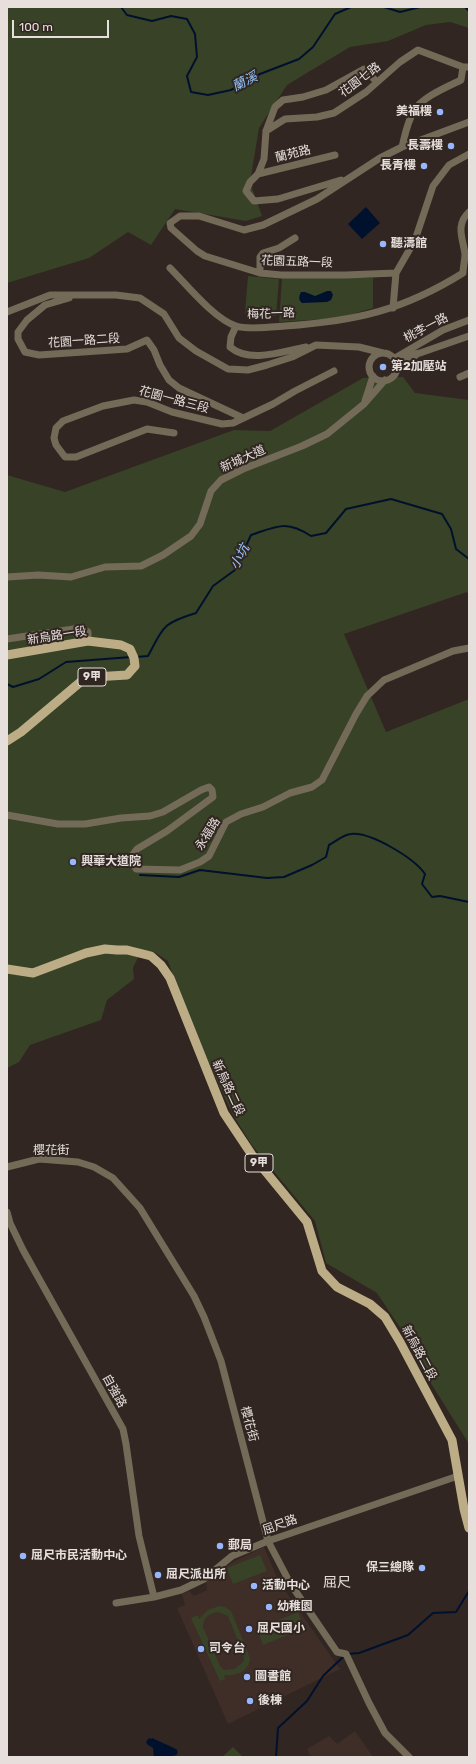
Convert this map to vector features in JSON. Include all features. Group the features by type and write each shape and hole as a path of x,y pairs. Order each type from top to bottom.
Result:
{"main road":[{"name":"新烏路一段","path":"7,656 88,641 121,645 130,649 134,658 135,666 127,675 84,679 21,732 7,741"},
{"name":"新烏路二段","path":"7,969 33,973 86,953 105,950 127,950 152,956 161,965 170,978 224,1113 252,1155 307,1222 322,1271 337,1287 370,1304 385,1316 452,1440 464,1509 469,1528"}],"street":[{"name":"花園七路","path":"266,131 285,119 317,118 334,113 366,92 400,62 418,50 466,67"},
{"path":"402,147 409,121 415,109 430,96 461,80 466,67"},
{"path":"377,82 364,69 314,94 283,100 275,107 266,131 264,159 258,174 250,182 246,191 254,201 278,199 349,178 380,158 402,147 469,122"},
{"path":"393,308 396,273 415,240 433,186 449,165 469,154"},
{"name":"蘭苑路","path":"258,174 335,155"},
{"name":"花園五路一段","path":"349,178 317,199 263,225 244,230 199,216 180,216 170,223 172,228 197,251 205,256 260,273 281,275 396,273"},
{"name":"梅花一路","path":"170,268 218,315 236,326 262,327 322,323 351,319 393,308 436,290 463,273 465,254 460,236 465,216 469,212"},
{"path":"260,273 260,257 263,253 279,248 295,238"},
{"path":"7,312 50,295 140,298 164,314 179,338 196,351 228,369 248,370 267,365 292,357 316,345"},
{"name":"花園一路二段","path":"75,296 45,305 26,320 18,332 18,339 25,352 38,355 127,349 147,340 154,350 160,365 169,380 179,388 243,418"},
{"name":"桃李一路","path":"395,358 443,330 469,320"},
{"path":"236,326 231,337 230,347 242,354 262,355 316,345 359,347 387,353 395,358 420,353 469,336"},
{"path":"359,347 371,361"},
{"path":"383,353 375,354 369,369 373,376 381,381 393,377 397,369 420,353"},
{"path":"395,358 397,369"},
{"path":"243,418 273,404 334,371"},
{"path":"460,377 469,373"},
{"path":"364,404 373,376"},
{"name":"新城大道","path":"7,576 38,575 71,577 105,568 141,566 163,555 191,536 200,524 211,491 221,480 243,468 302,446 327,434 364,404 385,380"},
{"name":"花園一路三段","path":"174,433 147,430 76,457 65,457 56,445 54,438 56,428 63,421 103,406 134,400 147,402 172,412 222,424 233,423 243,418"},
{"path":"7,639 80,628 88,632 88,641"},
{"name":"永福路","path":"7,815 58,824 86,824 121,818 150,816 163,812 209,787 212,790 213,797 167,831 137,849 131,857 136,869 180,870 200,862 209,856 226,822 241,814 263,807 290,794 312,787 322,780 367,696 384,680 453,651 469,648"},
{"name":"櫻花街","path":"7,1167 39,1159 78,1162 113,1178 140,1208 193,1295 221,1361 268,1540 290,1583 337,1652 346,1654 385,1733 409,1757"},
{"name":"自強路","path":"7,1212 10,1224 23,1250 122,1429 126,1444 139,1536 154,1597"},
{"name":"屈尺路","path":"116,1603 154,1597 181,1590 204,1579 232,1556 268,1540 458,1476"}],"shaded area":[{"name":"屈尺國小","path":"264,1547 279,1582 340,1669 228,1724 177,1608 185,1605 182,1594 189,1591 194,1596 207,1590 206,1582 220,1570"},
{"path":"355,1731 373,1757 311,1757 307,1749 329,1736 337,1744"}],"green space":[{"path":"7,7 469,7 469,28 450,22 426,25 388,41 350,47 287,85 259,128 250,182 262,216 246,221 175,209 151,245 128,232 89,258 7,283"},
{"path":"248,276 279,279 276,316 245,313"},
{"path":"282,278 373,278 373,308 339,318 279,322"},
{"path":"403,377 415,393 469,400 469,595 467,592 344,634 386,732 469,699 469,1444 420,1366 399,1326 377,1293 326,1263 315,1221 251,1144 232,1113 187,1016 168,961 154,952 141,951 133,968 134,979 107,1000 101,1020 30,1045 19,1062 7,1068 7,475 65,492 234,430 270,431 363,378"},
{"path":"260,1555 267,1571 233,1584 227,1568"},
{"path":"219,1606 225,1607 231,1611 250,1658 247,1667 244,1670 233,1675 224,1675 225,1679 220,1681 191,1618 198,1615 199,1619 208,1610","holes":["218,1612 228,1616 244,1656 244,1661 235,1669 224,1670 220,1666 203,1624 207,1616"]},
{"path":"298,1612 304,1628 263,1645 257,1629"},
{"path":"233,1747 243,1757 222,1757"}],"water":[{"path":"366,207 380,223 362,239 348,224"},
{"path":"331,291 333,295 331,300 327,302 302,303 299,299 301,292 315,296"},
{"path":"152,1738 174,1748 173,1757 154,1757"}],"waterway":[{"name":"蘭溪","path":"121,7 127,15 152,21 171,16 187,19 195,34 197,57 187,76 191,92 208,95 231,90 260,74 299,59 313,47 335,14 351,7"},
{"name":"蘭溪","path":"384,7 400,12 420,7"},
{"name":"蘭溪","path":"465,7 469,11"},
{"name":"小坑","path":"136,657 148,656 162,632 171,623 185,616 196,613 213,586 235,570 251,535 268,529 288,526 311,536 326,533 346,509 391,499 442,514 451,529 456,549 469,559"},
{"name":"小坑","path":"7,684 13,687 39,679 66,662 131,657"},
{"path":"140,875 179,877 200,870 267,878 284,877 312,865 326,857 329,845 348,834 359,834 391,847 412,861 425,874 422,884 432,897 440,896 469,902"},
{"path":"347,1654 359,1653 408,1635 433,1613 456,1612 469,1591"},
{"path":"276,1757 278,1728 307,1701 323,1676 344,1656"},
{"path":"150,1742 165,1751 174,1752"}],"place":[{"name":"美福樓","path":"440,112"},
{"name":"長壽樓","path":"451,146"},
{"name":"長青樓","path":"424,166"},
{"name":"聽濤館","path":"383,244"},
{"name":"第2加壓站","path":"383,367"},
{"name":"興華大道院","path":"73,862"},
{"name":"郵局","path":"220,1546"},
{"name":"屈尺市民活動中心","path":"23,1556"},
{"name":"保三總隊","path":"422,1568"},
{"name":"屈尺派出所","path":"158,1575"},
{"name":"活動中心","path":"254,1586"},
{"name":"幼稚園","path":"269,1607"},
{"name":"屈尺國小","path":"249,1629"},
{"name":"司令台","path":"201,1649"},
{"name":"圖書館","path":"247,1677"},
{"name":"後棟","path":"250,1701"}],"district":[{"name":"屈尺","path":"337,1583"}]}
